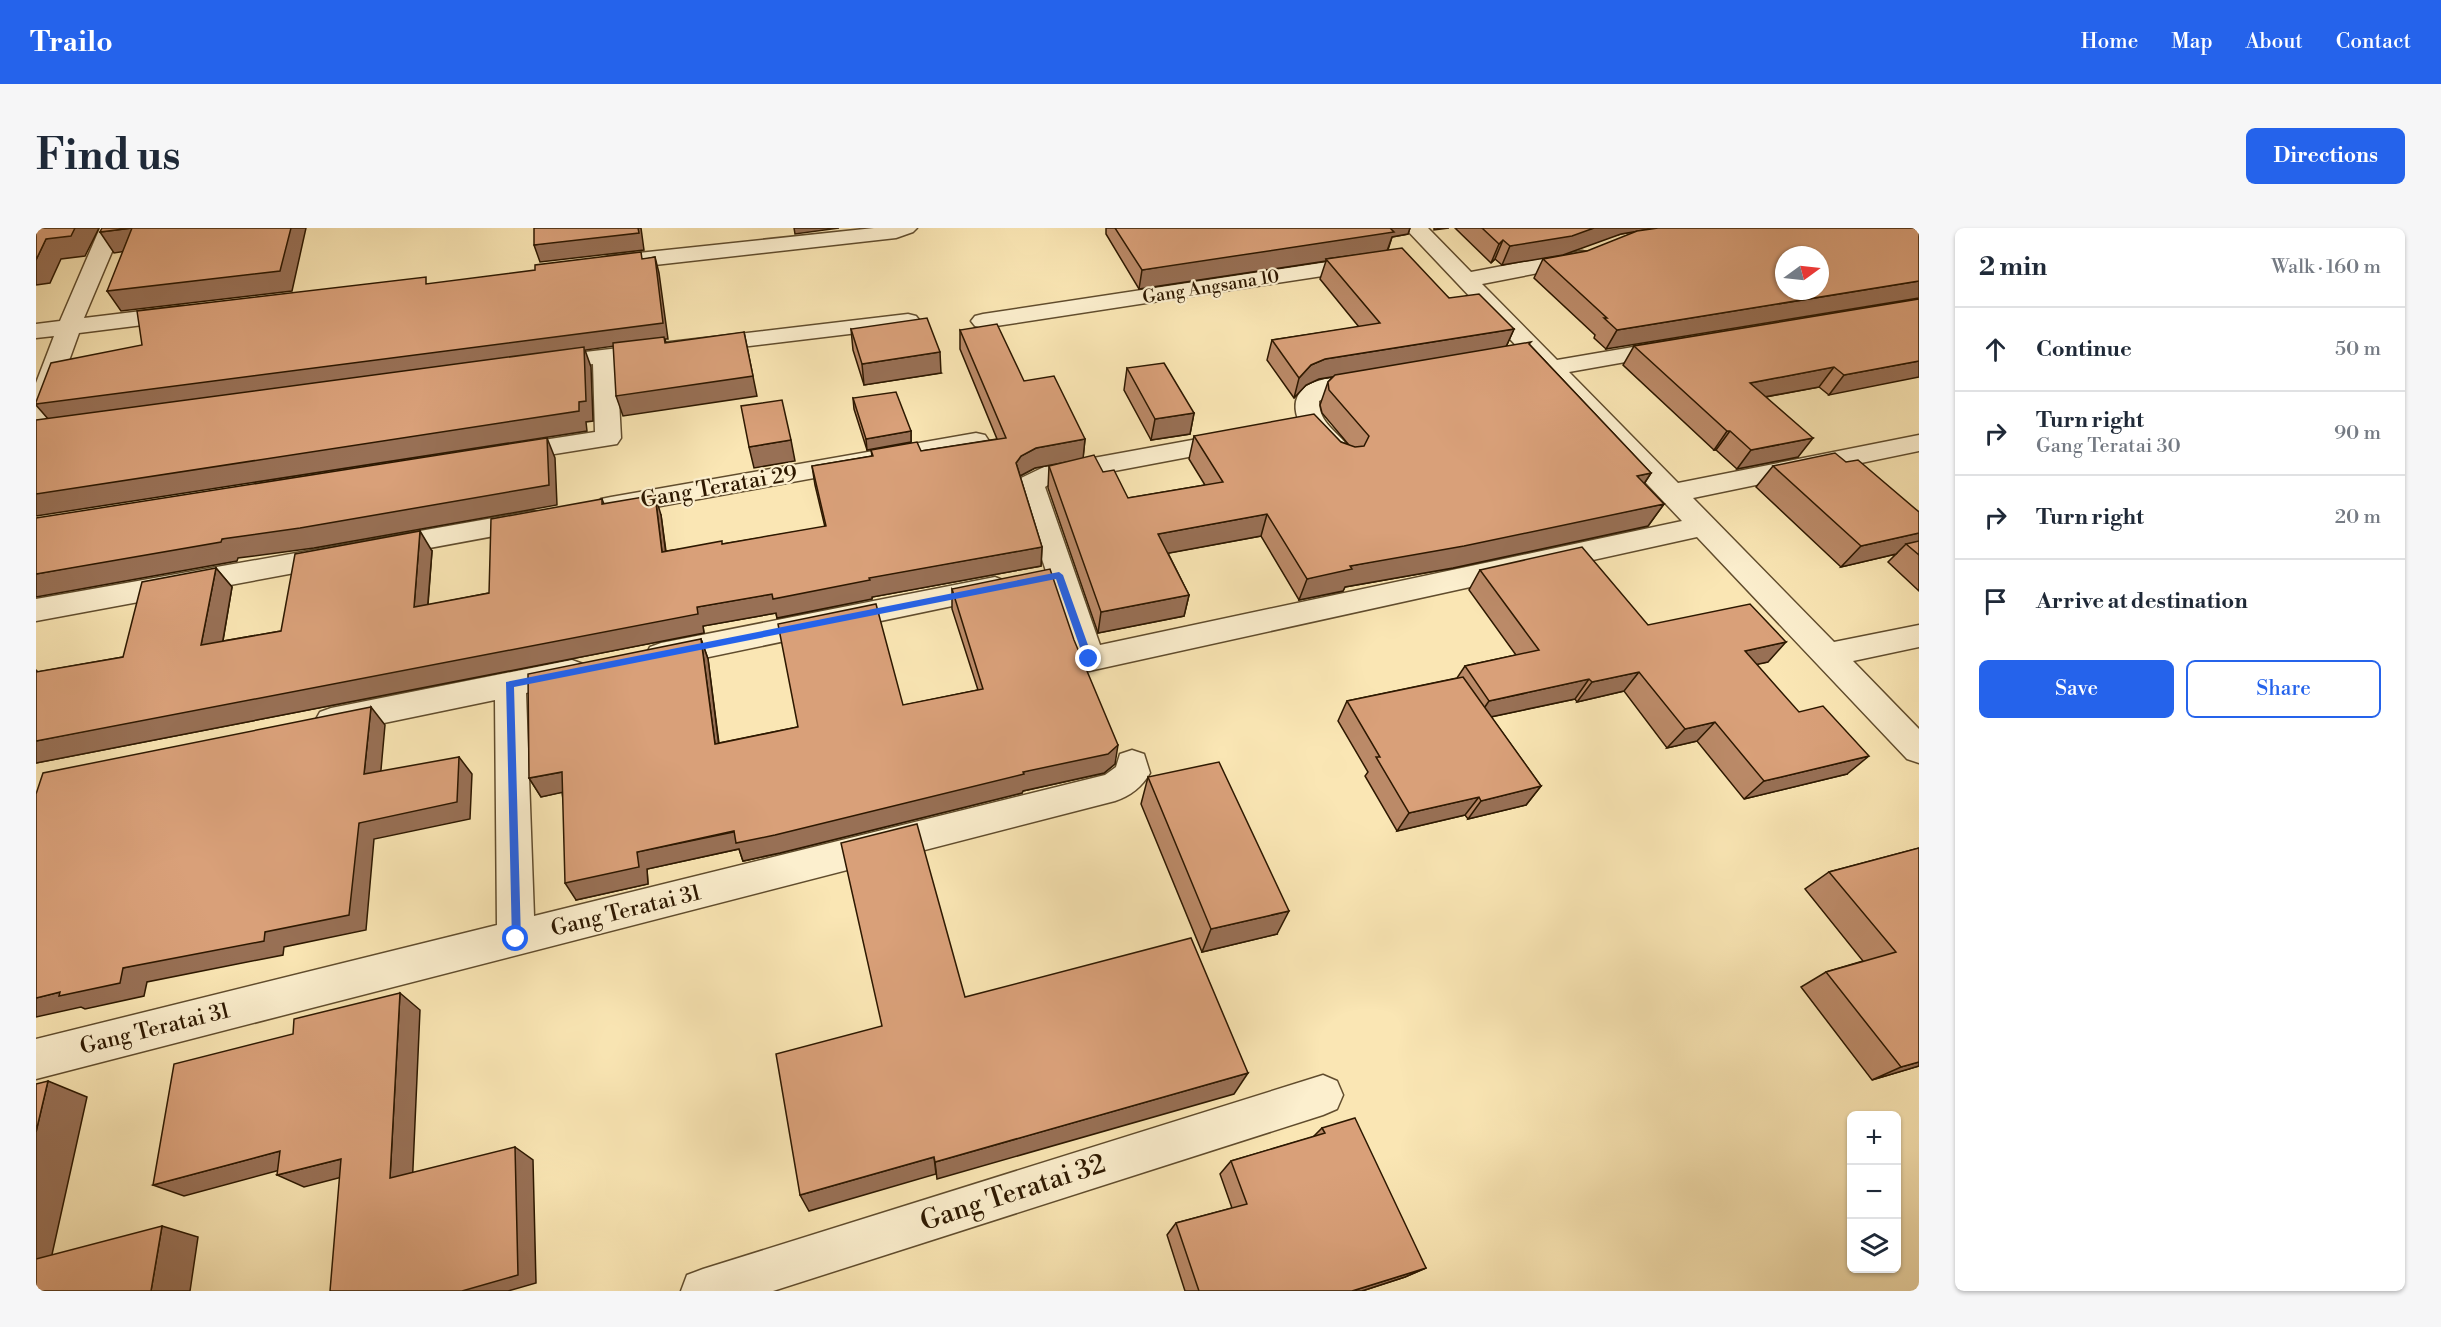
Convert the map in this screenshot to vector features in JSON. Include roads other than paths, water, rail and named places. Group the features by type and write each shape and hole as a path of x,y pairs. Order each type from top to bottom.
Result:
{"street":[{"path":"42,426 69,327 111,228"},
{"path":"592,265 896,232 906,228"},
{"path":"1416,228 1428,254 1466,280 1535,359 1705,526 1918,749"},
{"path":"1466,280 1569,263 1602,251"},
{"name":"Gang Angsana 10","path":"983,321 1393,260"},
{"path":"36,331 200,311"},
{"path":"523,366 908,321"},
{"path":"1535,359 1693,344"},
{"path":"478,458 609,437 604,355"},
{"path":"1346,460 1302,428 1306,399 1320,389 1389,378"},
{"path":"1255,436 1044,476 1035,479 1030,484 1039,579 1089,659 1705,526"},
{"name":"Gang Teratai 29","path":"588,510 976,441"},
{"path":"1672,493 1919,443"},
{"path":"36,610 553,517"},
{"path":"638,659 1039,579"},
{"path":"1829,655 1919,636"},
{"path":"302,727 603,666"},
{"path":"510,685 516,939"},
{"name":"Gang Teratai 31","path":"36,1059 1115,787 1133,773 1132,764"},
{"name":"Gang Teratai 32","path":"703,1291 1323,1095"}]}
